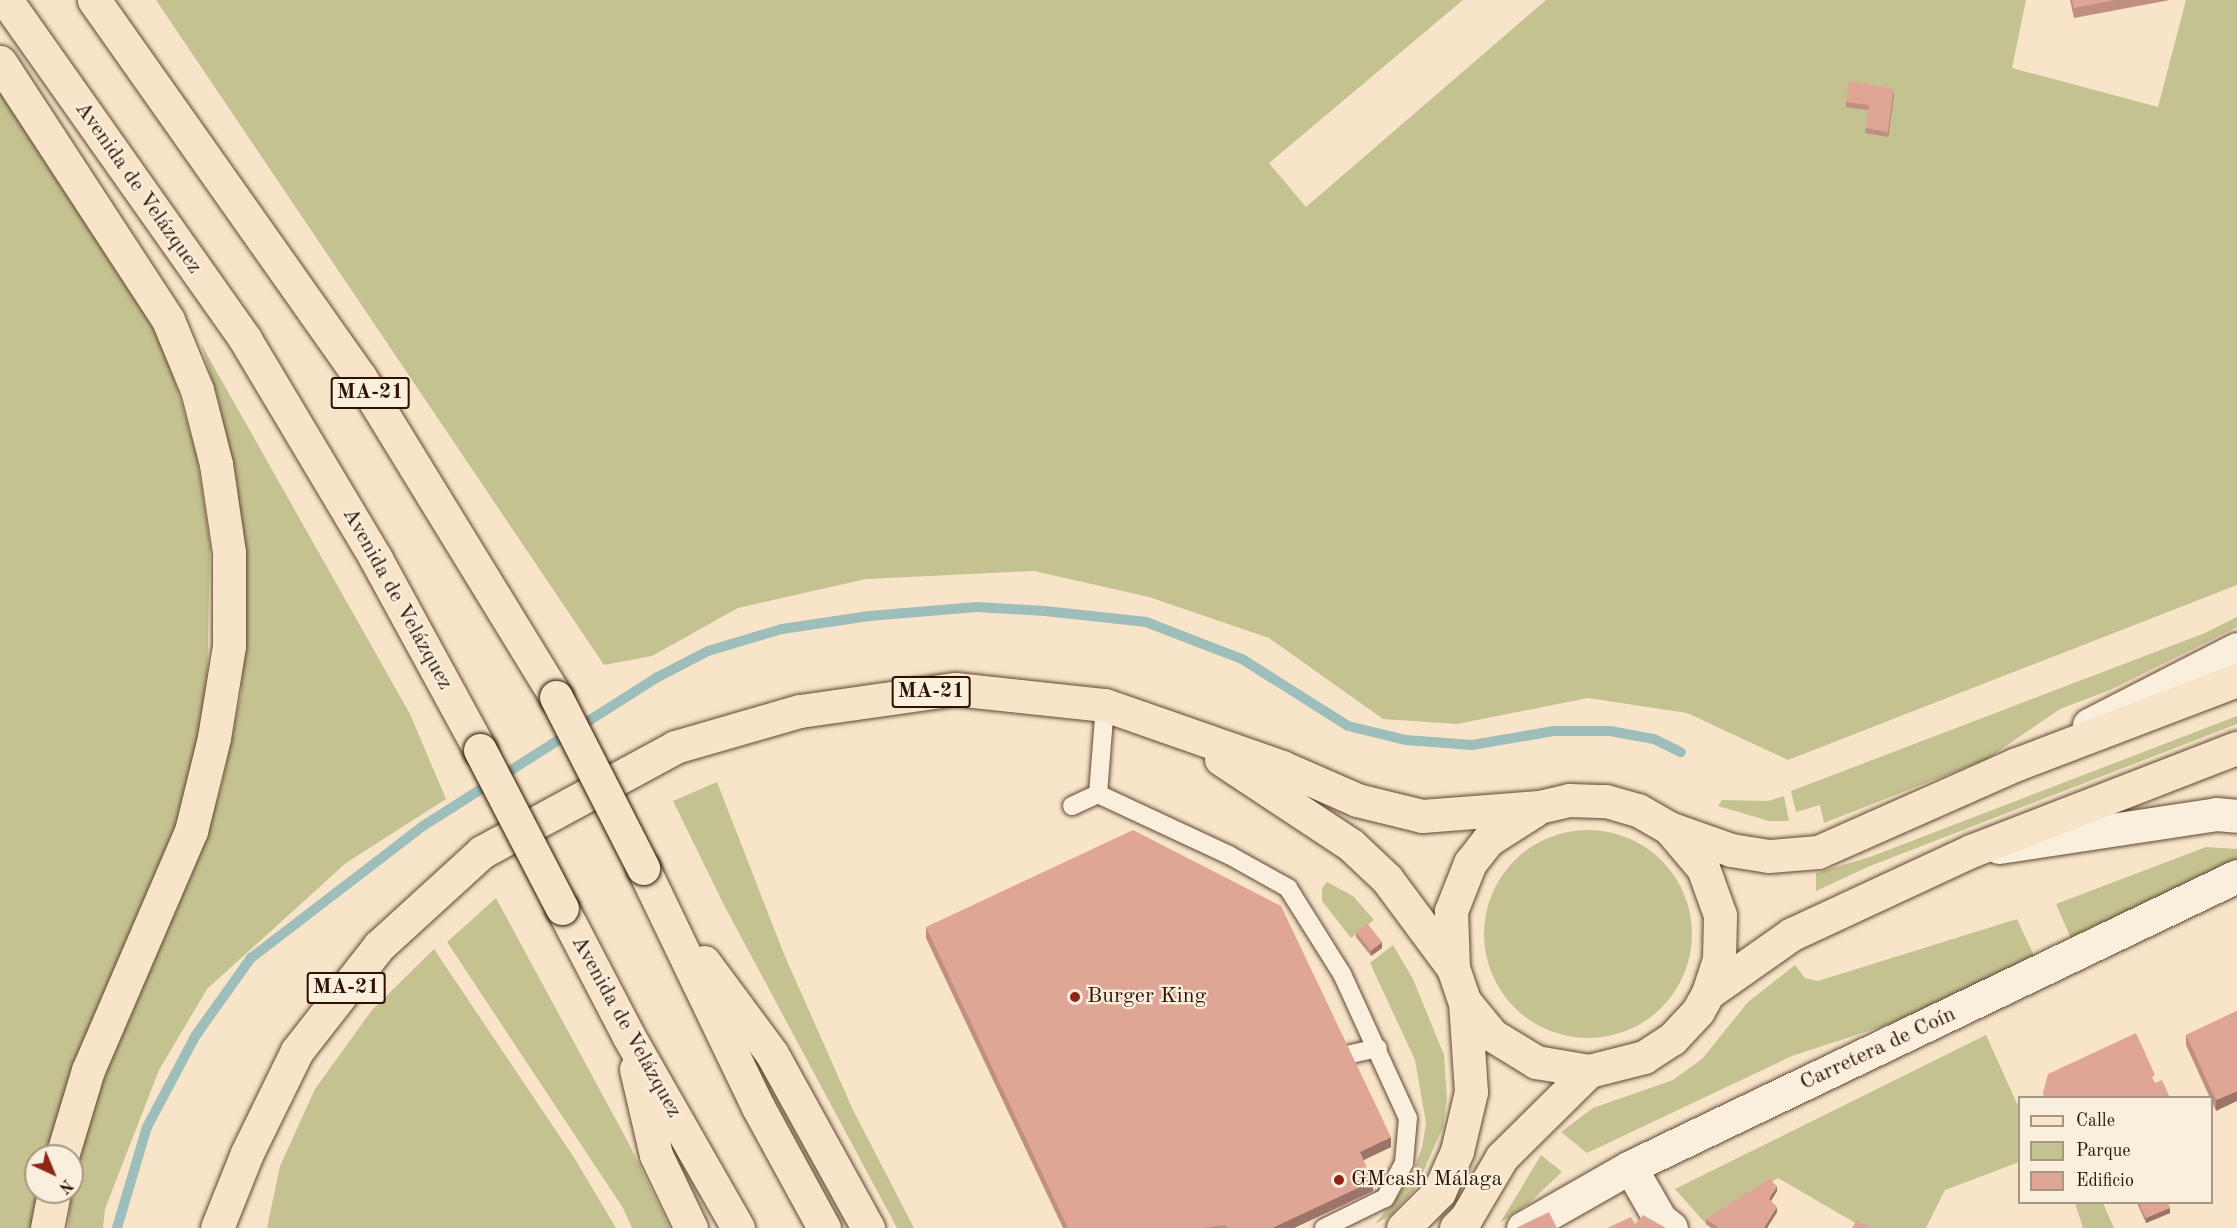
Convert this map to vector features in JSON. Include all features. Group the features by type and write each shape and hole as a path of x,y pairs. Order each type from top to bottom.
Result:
{"main road":[{"name":"Avenida de Velázquez","path":"6,0 245,339 376,559 480,750 628,1035 738,1228"},
{"name":"MA-21","path":"94,0 360,377 556,697 758,1107 824,1228"},
{"path":"0,62 168,320 197,390 216,464 229,552 229,646 214,738 191,831 88,1070 66,1144"},
{"path":"1669,828 1703,868 1720,915 1719,959 1708,993 1698,1011 1672,1040 1644,1058 1589,1071 1536,1062 1492,1035 1466,1002 1453,968 1451,911 1470,863 1488,840 1539,807 1569,800 1606,801 1638,810 1669,828 1731,850 1759,855 1818,852 2018,764 2237,680"},
{"name":"MA-21","path":"217,1228 247,1153 297,1051 379,946 482,852 675,747 800,711 955,689 1105,705 1187,736 1282,767 1357,800 1422,816 1539,807"},
{"name":"MA-21","path":"1187,736 1352,845 1387,879 1453,968"},
{"path":"1708,993 1792,934 1971,851 2237,748"},
{"path":"649,882 772,1054 868,1228"},
{"path":"1403,1228 1439,1192 1458,1151 1471,1092 1466,1002"},
{"path":"628,1035 656,1155 691,1228"},
{"path":"1456,1228 1466,1218 1502,1157 1589,1071"},
{"name":"MA-21","path":"238,1228 247,1153"},
{"path":"47,1228 52,1204"}],"street":[{"path":"2018,764 2237,649"},
{"path":"1971,851 2216,814 2237,816"},
{"name":"Carretera de Coín","path":"1523,1228 1630,1167 2237,876"},
{"path":"1630,1167 1660,1219 1671,1228"}],"lane":[{"path":"1098,794 1105,705"},
{"path":"1072,806 1098,794 1229,855 1288,888 1322,938 1378,1048 1408,1118 1404,1163 1385,1198 1324,1228"},
{"path":"1314,1074 1312,1063 1378,1048"}],"green space":[{"path":"156,0 1463,0 1269,163 1306,207 1546,0 2026,0 2012,68 2158,107 2186,0 2237,0 2237,585 1788,760 1687,713 1588,698 1457,724 1383,719 1269,638 1149,597 1034,571 866,579 738,608 652,656 604,665"},
{"path":"0,88 111,255 165,349 197,456 210,547 207,687 185,801 55,1144 24,1144 24,1204 40,1204 35,1228 0,1228"},
{"path":"201,344 410,714 446,799 346,863 207,989 159,1070 105,1209 103,1228 68,1228 70,1204 84,1204 84,1144 81,1144 94,1092 180,897 220,793 241,695 245,597 237,483 219,402"},
{"path":"2237,617 2237,627 2110,690 2060,709 1987,759 1824,823 1820,805 1796,812 1791,791 2205,633"},
{"path":"2237,716 2237,724 1870,866 1816,891 1816,873 1870,857"},
{"path":"717,782 784,954 853,1110 914,1228 897,1228 725,907 673,801"},
{"path":"1784,796 1789,821 1769,821 1718,806 1722,800 1768,801"},
{"path":"1578,830 1598,830 1618,834 1637,842 1662,860 1675,876 1684,894 1692,924 1688,964 1684,974 1675,992 1662,1008 1646,1021 1618,1034 1598,1038 1578,1038 1558,1034 1539,1026 1522,1015 1507,1000 1488,964 1484,944 1484,924 1488,904 1496,885 1507,868 1522,853 1558,834"},
{"path":"2206,847 2237,849 2237,865 2072,941 2056,904"},
{"path":"1327,882 1353,896 1374,920 1351,938 1322,901 1322,888"},
{"path":"496,898 628,1142 670,1228 632,1228 623,1208 447,942"},
{"path":"2017,919 2036,960 1908,1018 1792,1056 1587,1153 1561,1132 1593,1108 1673,1080 1702,1059 1748,1002 1795,965 1805,978 1818,981"},
{"path":"1393,945 1413,979 1444,1055 1447,1098 1443,1127 1416,1188 1390,1216 1375,1224 1409,1181 1422,1148 1426,1123 1415,1060 1370,963"},
{"path":"434,949 575,1159 616,1228 267,1228 280,1166 315,1089 372,1010"},
{"path":"1986,1035 2018,1106 2018,1162 1945,1190 1926,1228 1864,1228 1778,1178 1706,1224 1675,1189"},
{"path":"1541,1155 1562,1172 1529,1203 1500,1223"},
{"path":"2075,1204 2103,1204 2114,1228 2083,1228"}],"building":[{"path":"2072,0 2115,0 2074,8"},
{"path":"1849,81 1894,89 1888,132 1865,128 1869,105 1846,102"},
{"path":"1133,830 1281,906 1391,1137 1360,1152 1373,1181 1272,1228 1229,1228 1225,1225 1203,1228 1068,1228 926,927"},
{"path":"1367,923 1382,942 1371,951 1356,932"},
{"path":"2237,1011 2237,1091 2216,1100 2186,1035"},
{"path":"2136,1033 2155,1075 2152,1077 2155,1083 2162,1080 2169,1096 2044,1096 2048,1074"},
{"path":"1769,1179 1777,1186 1769,1199 1777,1207 1764,1228 1719,1228 1706,1219"},
{"path":"2139,1204 2168,1204 2170,1208 2146,1218"},
{"path":"1549,1212 1557,1228 1516,1228"},
{"path":"1643,1215 1666,1228 1607,1228 1631,1217 1635,1224"},
{"path":"1857,1220 1871,1228 1852,1228"}],"waterway":[{"path":"117,1228 147,1127 196,1035 251,958 423,826 658,677 708,651 782,629 869,616 977,607 1045,611 1146,622 1242,659 1348,726 1406,740 1472,745 1554,731 1610,731 1654,739 1681,752"}],"place":[{"name":"Burger King","path":"1075,997"},
{"name":"GMcash Málaga","path":"1339,1180"}]}
